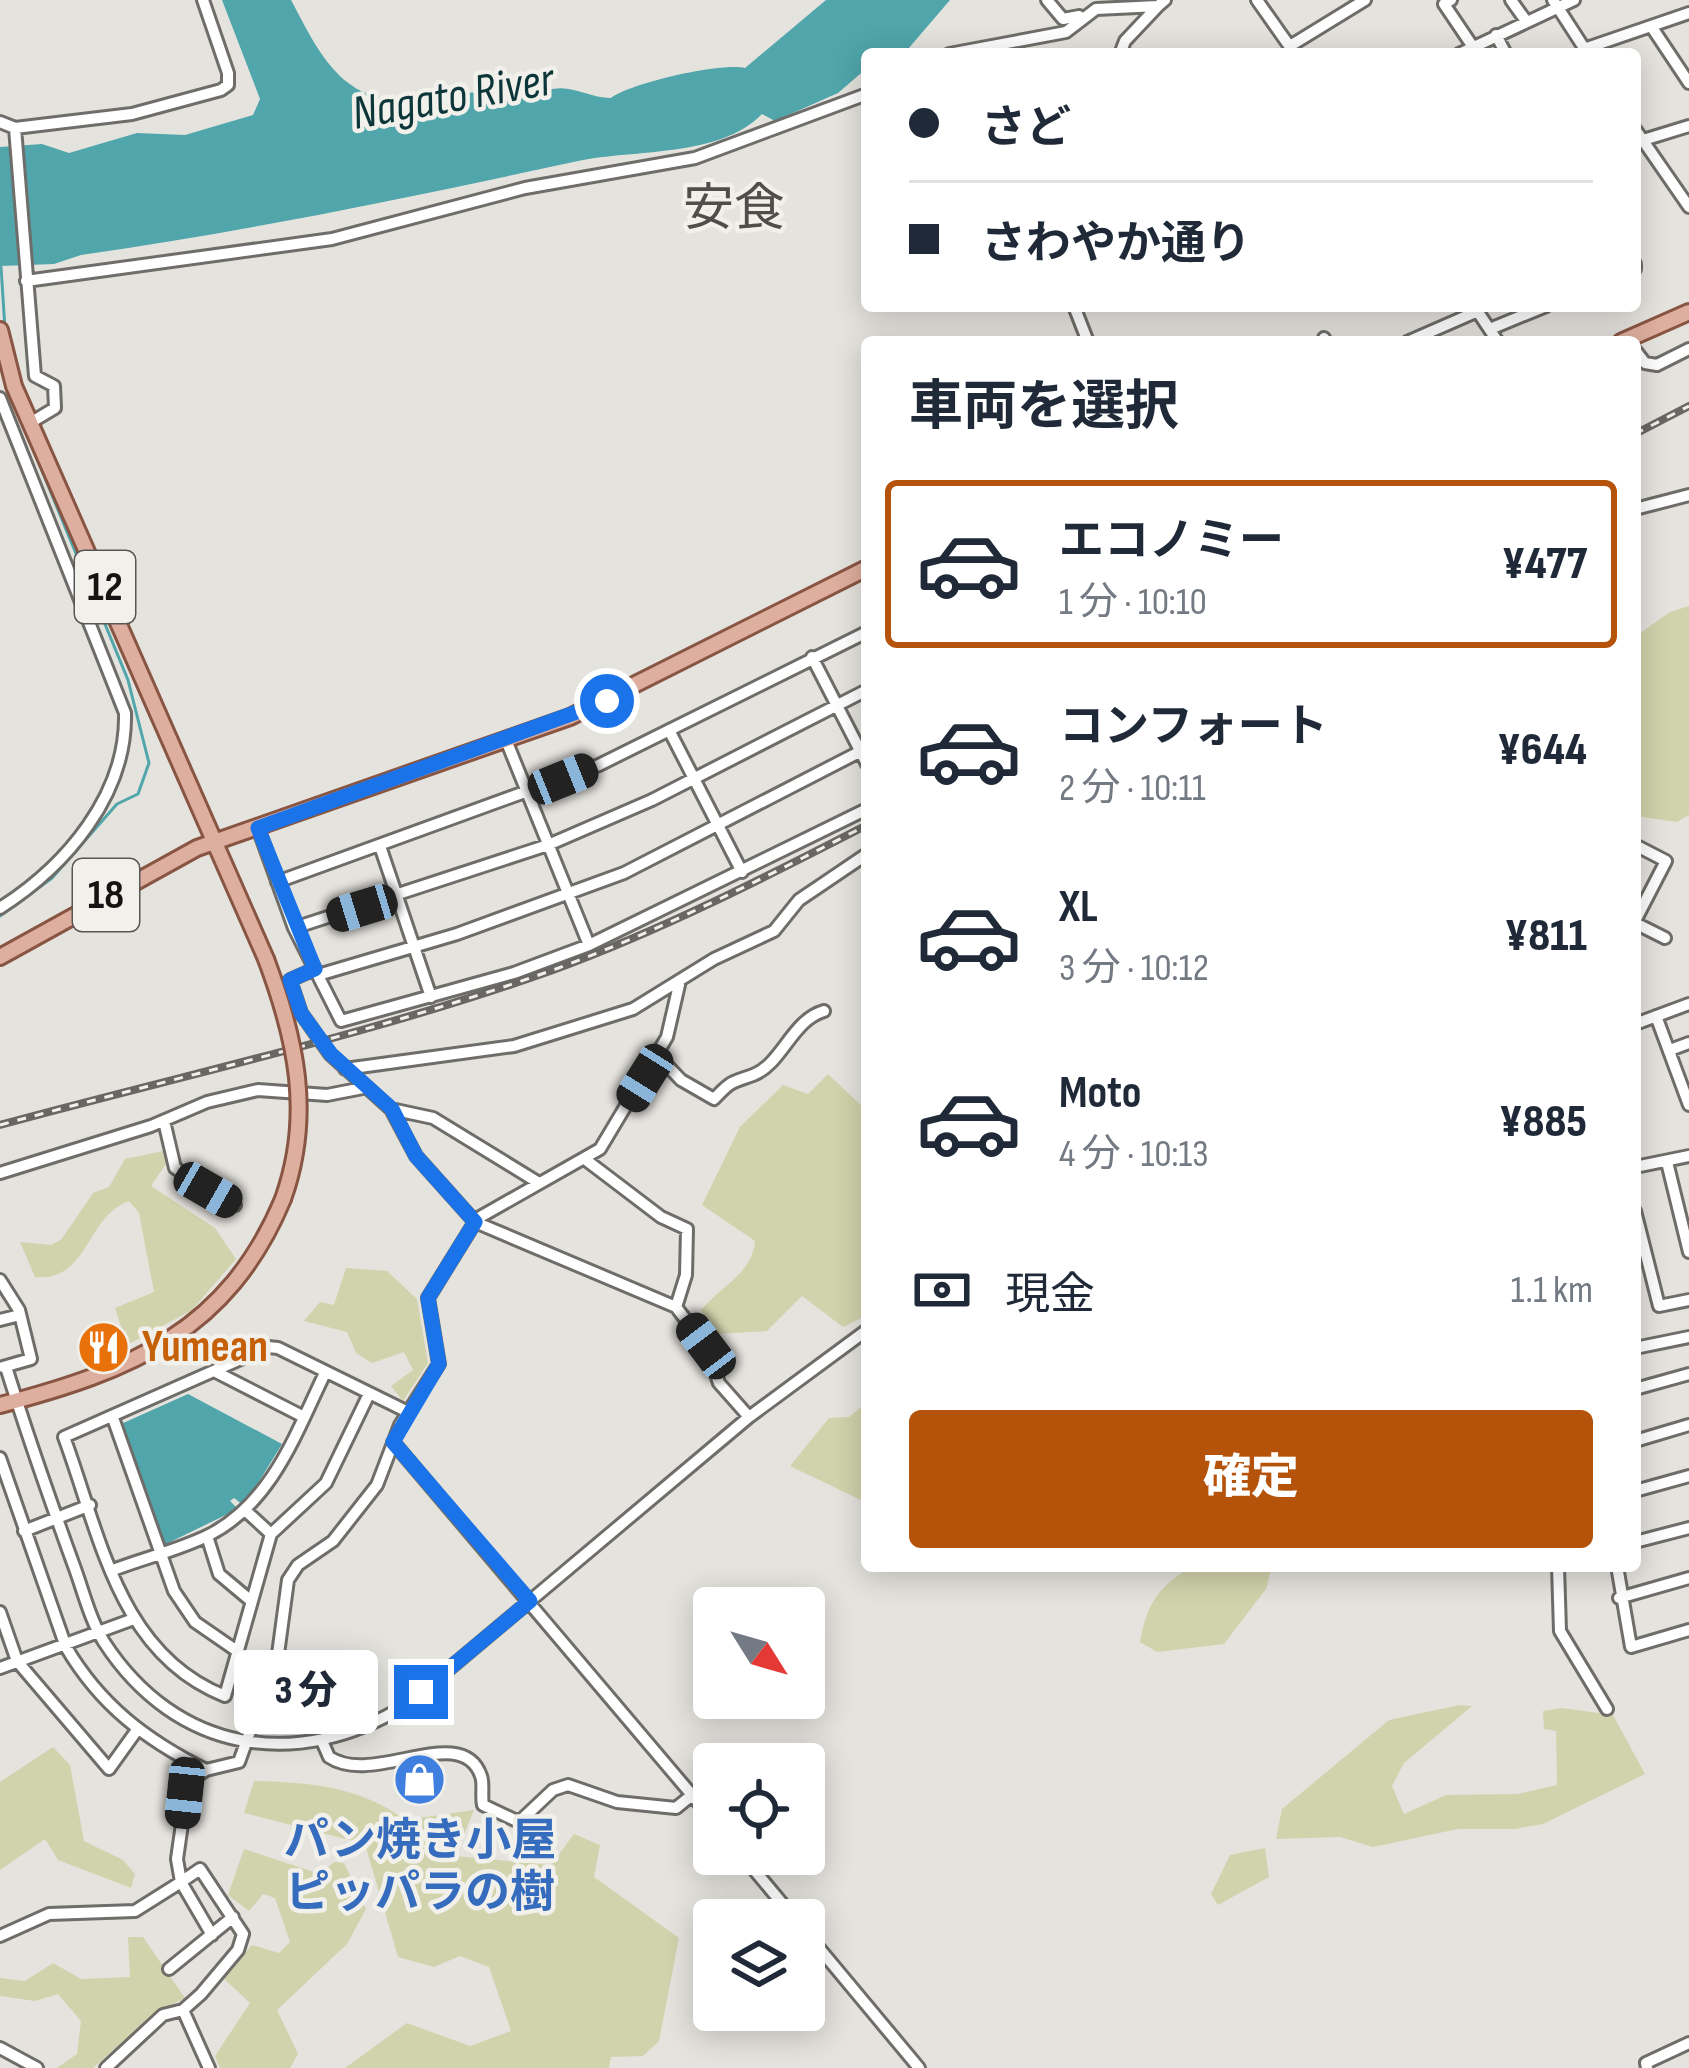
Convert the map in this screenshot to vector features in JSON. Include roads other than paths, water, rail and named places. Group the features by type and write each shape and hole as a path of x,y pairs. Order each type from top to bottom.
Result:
{"main road":[{"path":"1641,337 1689,312"},
{"name":"12","path":"0,330 30,423 218,842"},
{"name":"18","path":"0,957 146,873 218,842 607,701 861,571"},
{"path":"0,1405 98,1376 176,1338 217,1304 247,1269 284,1198 298,1139 300,1076 266,959 218,842"}],"street":[{"path":"0,122 15,128 132,114 221,90 228,85 228,73 202,0"},
{"path":"1047,0 1063,19"},
{"path":"1257,0 1292,48"},
{"path":"1296,48 1365,0"},
{"path":"1451,0 1444,4 1473,47 1555,3 1574,0"},
{"path":"1511,0 1526,21"},
{"path":"1049,35 1063,19 1112,6 1161,3"},
{"path":"1122,48 1161,3"},
{"path":"1555,3 1584,48"},
{"path":"1594,48 1689,13"},
{"path":"981,48 1066,32 1082,15"},
{"path":"1651,26 1689,83"},
{"path":"1496,35 1503,48"},
{"path":"26,279 332,239 525,188 695,158 861,96"},
{"path":"1641,136 1689,126"},
{"path":"15,128 35,376 58,394 56,408 30,423"},
{"path":"1641,142 1689,207"},
{"path":"1420,336 1470,312"},
{"path":"1478,312 1494,336"},
{"path":"1490,329 1531,312"},
{"path":"1641,358 1657,365 1689,349"},
{"path":"0,398 125,713 107,798 40,879 0,908"},
{"path":"1641,507 1689,495"},
{"path":"277,882 527,794 861,635"},
{"path":"812,657 861,745"},
{"path":"294,928 548,844 693,779 861,692"},
{"path":"669,730 742,872"},
{"path":"506,740 589,945"},
{"path":"539,1183 433,1118 392,1109 363,1088 301,1013 290,980 413,947 568,895 718,826 861,752"},
{"path":"258,828 294,928 341,1021 589,945 861,812"},
{"path":"380,846 431,997"},
{"path":"1641,848 1666,861 1641,910"},
{"path":"345,1070 514,1046 632,1009 679,985 714,959 774,931 799,900 861,858"},
{"path":"1641,925 1665,938"},
{"path":"212,1935 181,1882 177,1859 188,1783 206,1770 239,1762 278,1654 288,1580 298,1565 332,1541 377,1485 408,1412 439,1364 428,1298 474,1221 586,1160 614,1130 658,1057 672,1023 679,985"},
{"path":"1641,1022 1689,1004"},
{"path":"658,1057 681,1080 714,1099 734,1077 754,1075 810,1015 824,1011"},
{"path":"1656,1016 1689,1105"},
{"path":"1670,1050 1689,1043"},
{"path":"0,1173 207,1102 258,1090 327,1095 363,1088"},
{"path":"392,1109 416,1156 474,1221 676,1307 706,1346 719,1383 749,1417"},
{"path":"164,1120 175,1168 235,1205"},
{"path":"1641,1166 1689,1156"},
{"path":"586,1160 661,1217 687,1229 686,1275 676,1307"},
{"path":"1667,1162 1689,1252"},
{"path":"1641,1233 1660,1306 1689,1300"},
{"path":"0,1280 20,1315 31,1359 3,1367 99,1634 128,1676 192,1723 248,1744 290,1747 369,1727 406,1705 749,1417 861,1334"},
{"path":"0,1320 20,1315"},
{"path":"1641,1347 1689,1337"},
{"path":"369,1394 326,1483 271,1534 225,1696 192,1683 170,1666 131,1620 64,1437 268,1347 408,1412"},
{"path":"216,1372 304,1417"},
{"path":"112,1570 207,1536 246,1511 273,1478 326,1372"},
{"path":"1641,1387 1689,1374"},
{"path":"113,1418 182,1605 237,1652"},
{"path":"1641,1439 1689,1425"},
{"path":"322,1742 329,1757 356,1769 435,1751 469,1760 481,1775 483,1804 511,1822 519,1822 560,1786 577,1785 617,1802 676,1808 692,1796 393,1442"},
{"path":"0,1458 66,1647 98,1694 137,1730 206,1770"},
{"path":"1641,1489 1689,1476"},
{"path":"24,1531 90,1505"},
{"path":"246,1511 271,1534"},
{"path":"1641,1540 1689,1528"},
{"path":"207,1536 219,1574 250,1600"},
{"path":"1558,1572 1560,1630 1607,1709"},
{"path":"1617,1572 1631,1647 1689,1630"},
{"path":"1619,1598 1689,1578"},
{"path":"0,1612 17,1661 110,1769 137,1730"},
{"path":"0,1668 131,1620"},
{"path":"0,1936 49,1914 135,1911 200,1869 243,1934 238,1950 183,2010 163,2015 106,2068"},
{"path":"758,1875 778,1899"},
{"path":"169,1969 233,1917"},
{"path":"825,1955 919,2068"},
{"path":"183,2010 209,2068"},
{"path":"1647,2068 1646,2063 1689,2043"},
{"path":"0,2048 37,2068"}],"water":[{"name":"Nagato River","path":"222,0 291,0 328,62 353,86 387,99 434,104 447,93 510,92 533,100 562,88 611,98 676,75 745,68 826,0 950,0 909,48 861,48 861,73 838,93 775,121 762,114 744,128 700,145 578,161 330,212 81,255 54,264 0,266 0,147 42,144 69,153 137,133 185,135 253,115 260,99"},
{"path":"188,1394 282,1444 243,1505 234,1498 230,1501 238,1509 162,1546 121,1424"}],"waterway":[{"path":"1,267 5,329"},
{"path":"0,916 52,878 117,804 138,794 149,763 128,680 19,415"}],"railway":[{"path":"1641,431 1689,406"},
{"path":"0,1125 347,1034 553,970 673,921 861,828"}],"place":[{"name":"Yumean","path":"103,1347"},
{"name":"パン焼き小屋 ピッパラの樹","path":"420,1780"}],"district":[{"name":"安食","path":"734,209"}]}
